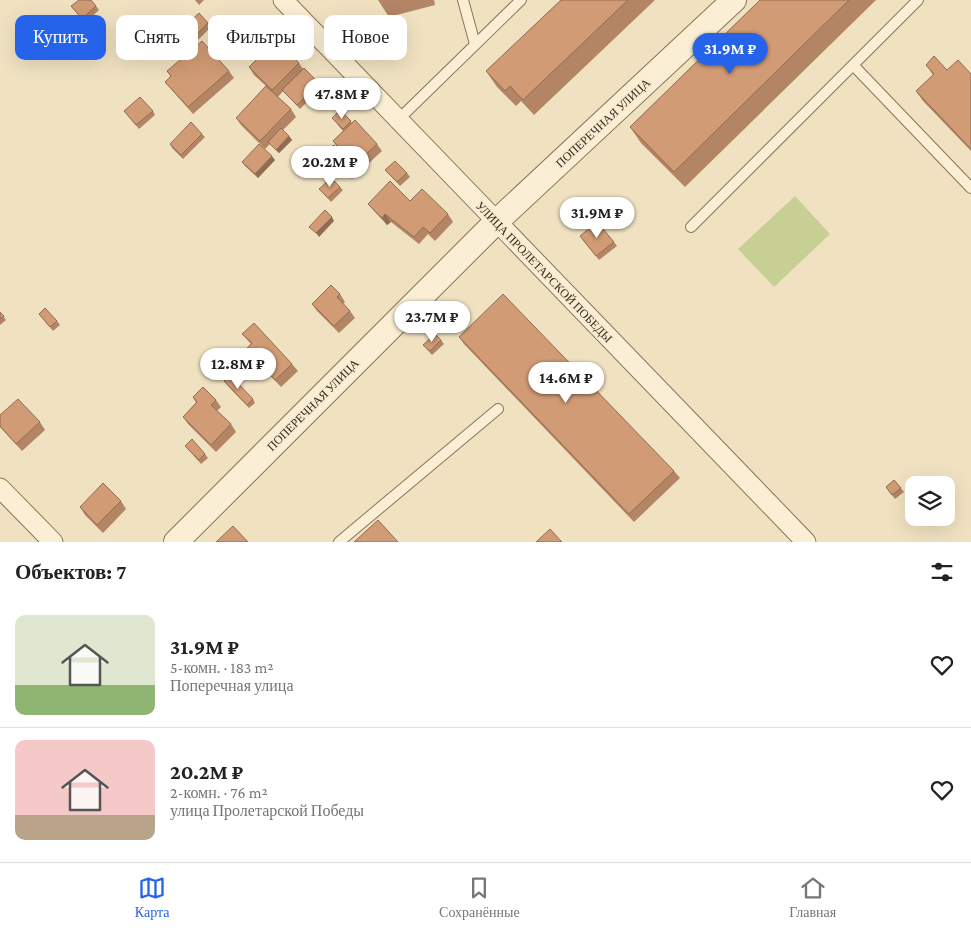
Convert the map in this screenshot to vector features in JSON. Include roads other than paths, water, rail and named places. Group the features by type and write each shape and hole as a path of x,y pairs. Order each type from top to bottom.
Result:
{"street":[{"name":"УЛИЦА ПРОЛЕТАРСКОЙ ПОБЕДЫ","path":"283,0 806,542"},
{"name":"ПОПЕРЕЧНАЯ УЛИЦА","path":"176,542 496,222 734,0"},
{"path":"0,488 53,542"}],"lane":[{"path":"463,0 475,44"},
{"path":"398,120 521,0"},
{"path":"691,227 918,0"},
{"path":"853,65 971,188"},
{"path":"338,542 498,409"}]}
